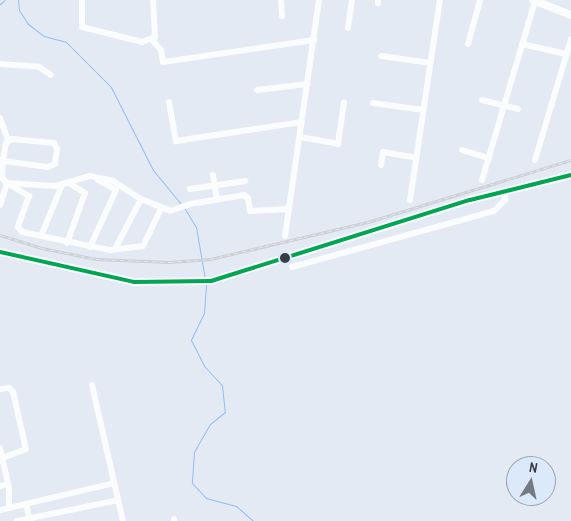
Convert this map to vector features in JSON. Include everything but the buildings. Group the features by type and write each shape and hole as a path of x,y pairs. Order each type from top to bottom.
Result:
{"main road":[{"path":"534,0 546,2 571,15"},
{"path":"0,252 134,282 211,281 505,192 571,175"}],"street":[{"path":"82,0 82,26 142,42 152,40"},
{"path":"152,0 155,34 152,40"},
{"path":"281,0 282,16"},
{"path":"285,236 319,0"},
{"path":"348,28 352,0"},
{"path":"410,200 440,0"},
{"path":"468,44 480,0"},
{"path":"482,180 534,0"},
{"path":"535,160 571,39"},
{"path":"152,40 161,50 163,62 314,40"},
{"path":"522,44 566,54"},
{"path":"382,56 430,63"},
{"path":"0,64 39,67 51,75"},
{"path":"257,90 308,84"},
{"path":"482,100 518,109"},
{"path":"169,102 176,141 302,122"},
{"path":"300,137 338,144 344,102"},
{"path":"373,103 424,110"},
{"path":"0,118 8,140 2,161 2,178 29,196 18,226 22,232 90,247 115,249 143,246 161,209"},
{"path":"2,161 48,167 56,161 57,146 54,144 8,140"},
{"path":"462,150 489,158"},
{"path":"381,165 383,152 416,158"},
{"path":"213,175 217,199"},
{"path":"6,182 65,184 90,176 112,181 161,209 176,212 190,204 244,195 248,198 250,211 289,209"},
{"path":"90,176 116,190 90,247"},
{"path":"190,189 245,181"},
{"path":"0,205 6,182"},
{"path":"41,236 65,184"},
{"path":"65,184 86,193 66,243"},
{"path":"292,267 494,211 505,200 505,192"},
{"path":"115,249 141,199"},
{"path":"92,385 122,521"},
{"path":"0,389 9,388 13,392 26,449 2,458"},
{"path":"0,448 8,484 10,508"},
{"path":"0,510 114,483"},
{"path":"0,486 8,484"},
{"path":"17,521 30,520 118,500"},
{"path":"26,504 30,520"}],"waterway":[{"path":"0,4 5,0"},
{"path":"18,0 19,10 28,24 44,36 66,42 111,87 153,170 181,204"},
{"path":"185,209 196,227 205,279"},
{"path":"206,285 204,313 191,340 205,367 222,385 225,412 210,424 194,452 192,483 206,498 236,506 253,521"}],"railway":[{"path":"0,235 42,248 96,259 170,262 211,259 368,222 571,160"}],"transit line":[{"path":"0,252 134,282 211,281 470,200 571,175"}]}
